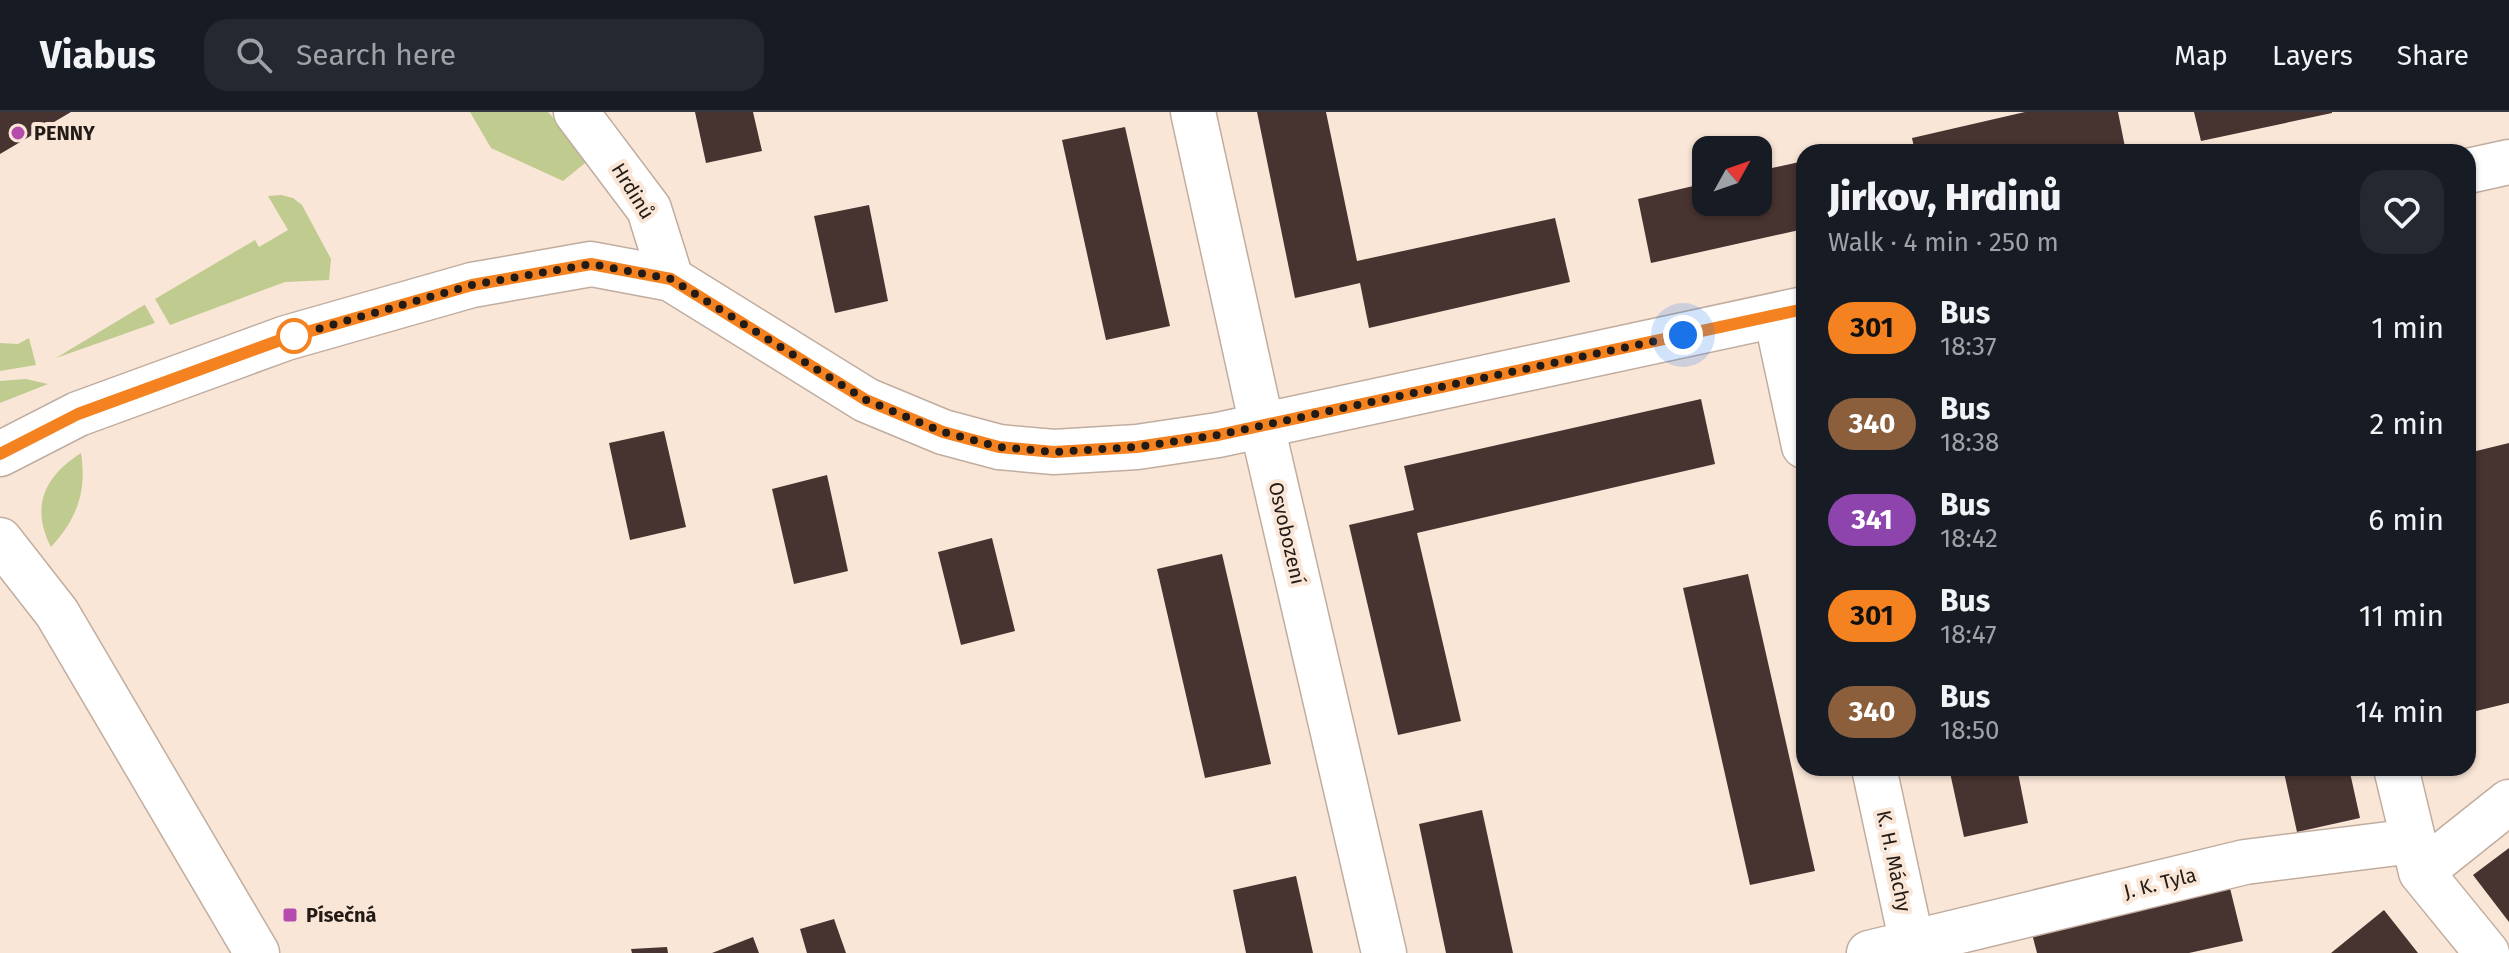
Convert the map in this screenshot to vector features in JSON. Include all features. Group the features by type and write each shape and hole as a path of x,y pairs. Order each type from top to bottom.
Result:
{"street":[{"name":"Hrdinů","path":"576,112 649,209 671,279"},
{"name":"Osvobození","path":"1193,112 1384,953"},
{"path":"2476,169 2509,162"},
{"path":"0,454 78,414 286,338 472,285 591,264 671,279 866,400 943,432 999,447 1054,452 1137,447 1262,426 1790,312 1796,369"},
{"path":"0,540 57,613 257,953"},
{"name":"K. H. Máchy","path":"1876,776 1913,948"},
{"path":"2398,776 2417,856 2487,953"},
{"path":"2417,856 2509,802"},
{"name":"J. K. Tyla","path":"1869,953 1913,948 2245,862 2417,856"}],"green space":[{"path":"470,112 548,112 590,159 563,181 491,148"},
{"path":"268,196 293,198 302,205 331,259 329,280 285,282 170,325 155,299 255,240 259,247 288,230"},
{"path":"144,305 155,323 56,358"},
{"path":"29,338 36,365 0,371 0,343 18,344"},
{"path":"26,379 48,384 0,403 0,381"},
{"path":"81,453 82,480 78,504 68,526 51,547 42,518 45,493 58,472"}],"building":[{"name":"PENNY","path":"0,112 71,112 0,154"},
{"path":"695,112 753,112 762,151 706,163"},
{"path":"1257,112 1326,112 1357,261 1555,218 1570,282 1369,328 1360,283 1295,298"},
{"path":"2025,112 2118,112 2124,144 1913,144 1912,138"},
{"path":"2194,112 2332,112 2332,113 2201,141"},
{"path":"1125,127 1170,326 1106,340 1062,140"},
{"path":"1796,163 1796,231 1651,263 1638,199 1692,186 1692,216 1772,216 1772,168"},
{"path":"869,205 888,301 835,313 814,216"},
{"path":"1701,399 1715,464 1417,533 1461,721 1398,735 1349,525 1414,510 1404,466"},
{"path":"664,431 686,527 630,540 609,443"},
{"path":"2509,443 2509,703 2476,711 2476,451"},
{"path":"827,475 848,571 794,584 772,489"},
{"path":"992,538 1015,631 961,645 938,552"},
{"path":"1222,554 1271,764 1205,778 1157,569"},
{"path":"1748,574 1815,871 1750,885 1683,588"},
{"path":"1951,776 2019,776 2028,823 1964,837"},
{"path":"2285,776 2351,776 2360,818 2297,832"},
{"path":"1482,810 1513,953 1446,953 1419,824"},
{"path":"2509,848 2509,922 2473,875"},
{"path":"1296,876 1313,953 1246,953 1233,890"},
{"path":"2227,876 2243,941 2189,953 2037,953 2029,922"},
{"path":"2384,910 2418,953 2331,953"},
{"path":"834,919 846,953 807,953 800,929"},
{"path":"753,937 759,953 712,953"},
{"path":"667,947 668,953 632,953 631,949"}],"bus line":[{"name":"301","path":"0,454 78,414 286,338 472,285 591,264 671,279 866,400 943,432 999,447 1054,452 1137,447 1218,435 1796,311"}],"place":[{"name":"PENNY","path":"18,133"},
{"name":"Písečná","path":"290,915"}],"route":[{"path":"294,336 286,338 472,285 591,264 671,279 866,400 943,432 999,447 1054,452 1137,447 1218,435 1683,335"}]}
